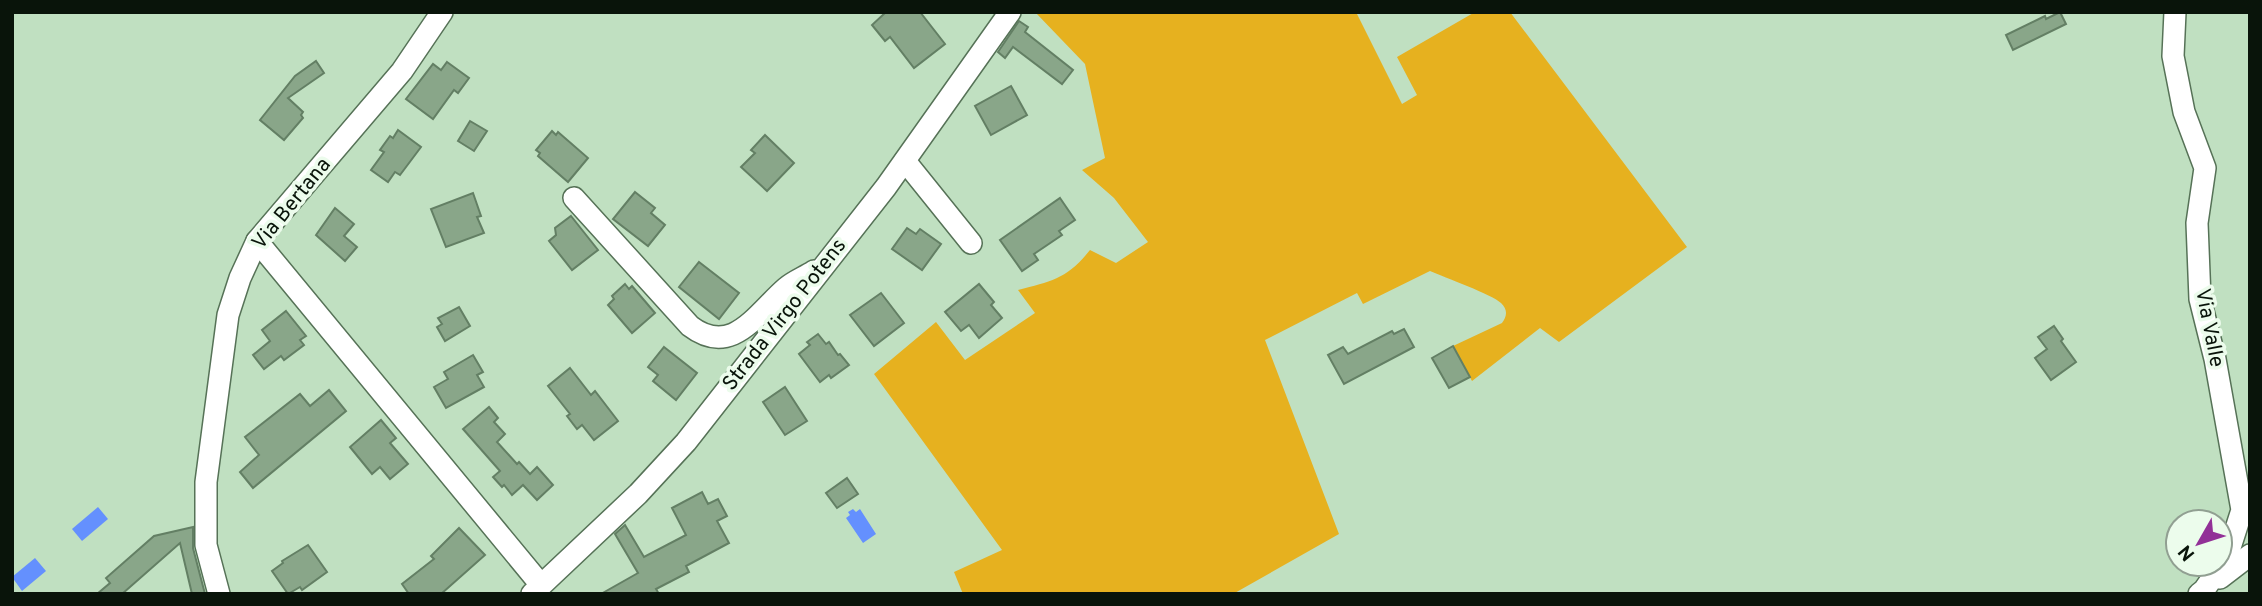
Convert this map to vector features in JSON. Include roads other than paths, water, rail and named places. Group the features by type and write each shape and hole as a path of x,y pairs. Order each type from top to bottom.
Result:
{"street":[{"name":"Via Bertana","path":"219,594 206,545 206,481 228,315 240,278 257,242 402,71 442,12"},
{"name":"Strada Virgo Potens","path":"536,590 666,466 905,161 1010,12"},
{"name":"Via Valle","path":"2175,12 2173,56 2184,112 2204,167 2197,223 2200,299 2215,359 2242,510 2227,557 2202,592"},
{"path":"905,161 971,243"},
{"path":"574,198 690,326 714,338 728,337 737,332 789,286 824,266"},
{"path":"257,242 536,590"},
{"path":"2202,592 2250,555"}],"water":[{"path":"98,507 108,519 82,541 72,529"},
{"path":"853,509 856,512 860,509 876,534 863,543 846,518 850,515 848,512"},
{"path":"35,558 46,571 22,591 12,577"}]}
